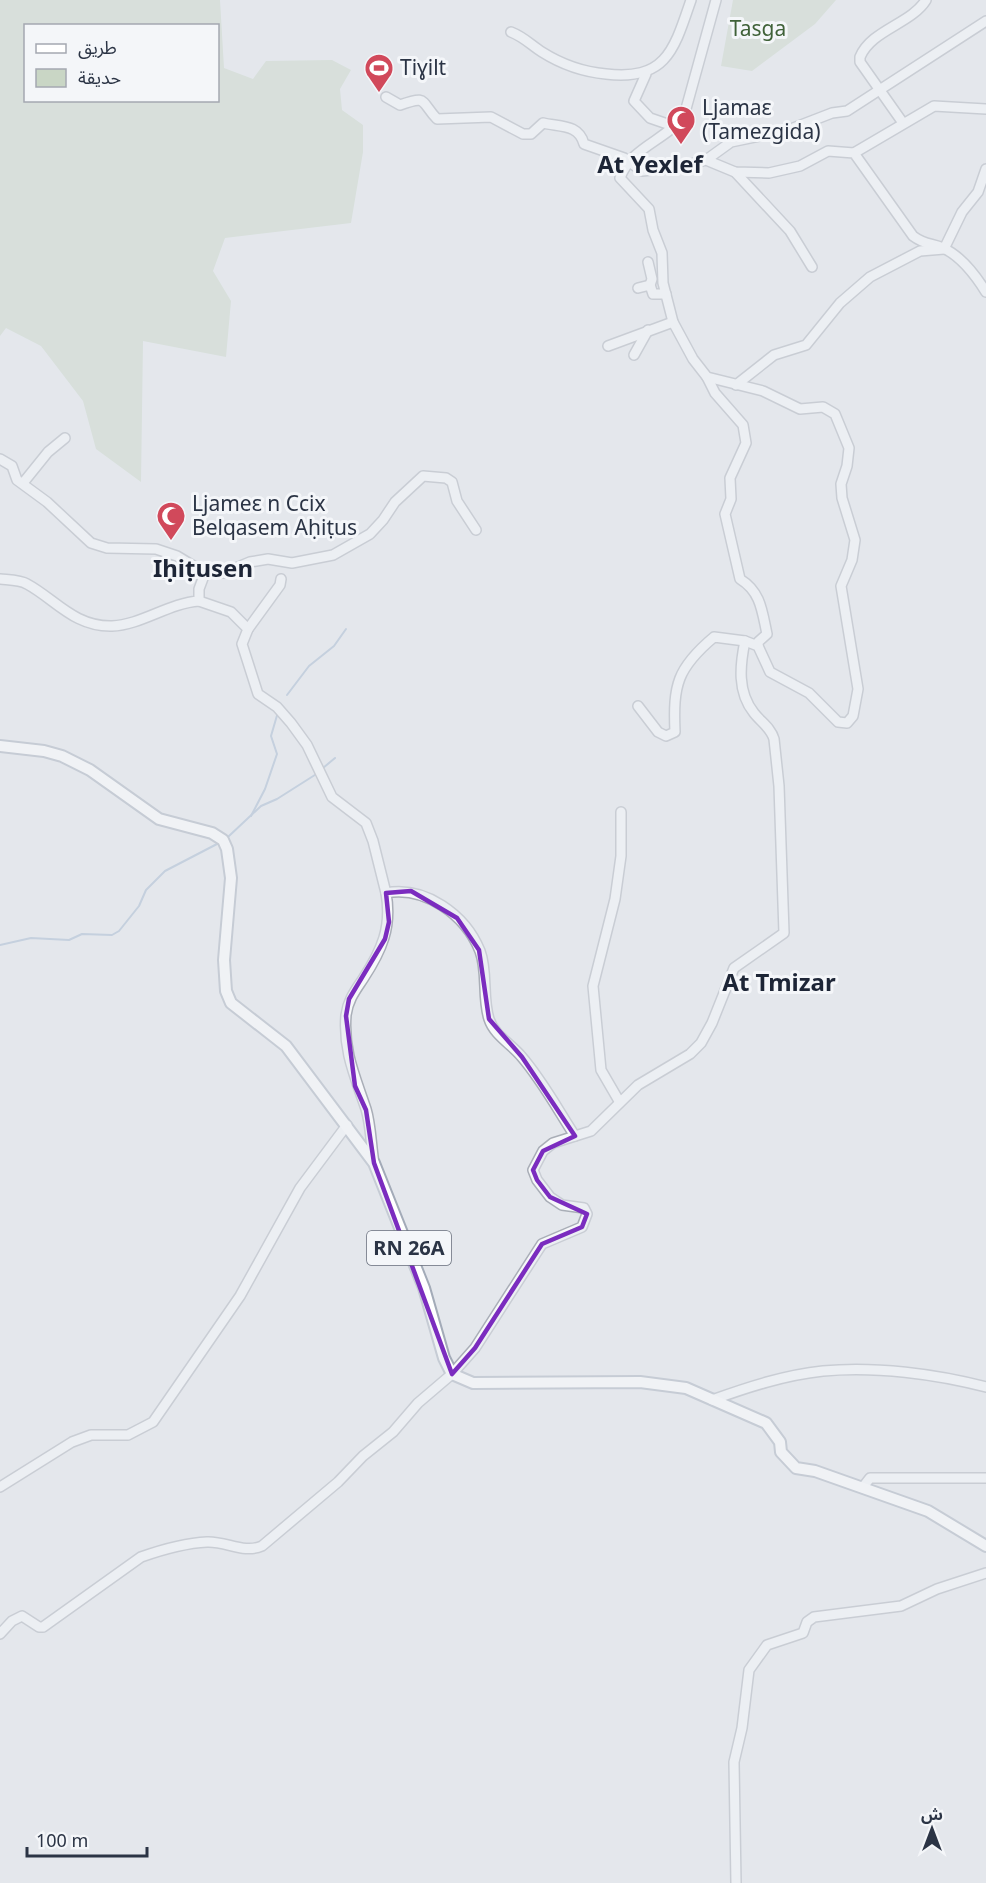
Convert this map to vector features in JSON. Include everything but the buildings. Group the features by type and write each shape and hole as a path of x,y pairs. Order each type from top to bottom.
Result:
{"main road":[{"name":"RN 26A","path":"0,746 44,751 62,756 90,770 159,819 212,833 223,840 227,849 231,878 224,960 229,997 250,1020 286,1046 374,1163 424,1288 444,1358 452,1374"},
{"path":"452,1374 473,1383 640,1382 686,1388 766,1423 780,1442 781,1452 796,1468 814,1471 928,1511 986,1546"}],"street":[{"path":"676,126 650,118 634,101 646,74 669,53 691,0"},
{"path":"708,377 763,391 800,408 823,407 835,414 849,448 848,466 841,484 842,498 855,540 852,560 841,586 858,688 853,716 847,723 838,722 808,693 770,672 758,646 758,642 766,634 761,609 752,587 740,579 725,519 731,499 730,478 746,443 743,425 715,393 708,377 693,359 673,322 666,294 662,253 653,230 649,209 620,178 628,163 642,148 676,126 689,103 716,0"},
{"path":"903,123 861,62 862,52 877,38 921,9 926,0"},
{"path":"386,97 400,105 412,98 426,102 437,119 491,117 523,134 531,134 543,123 576,129 585,144 602,149 642,171 680,167 706,160 730,142 788,130 832,113 847,111 986,21"},
{"path":"512,32 525,37 542,51 585,72 620,76 646,74"},
{"path":"706,160 735,172 756,174 785,170 800,166 828,151 854,153 934,106 986,109"},
{"path":"854,153 913,236 925,244 944,249 975,275 986,292"},
{"path":"944,249 962,212 978,192 986,169"},
{"path":"735,172 790,231 812,267"},
{"path":"736,385 774,355 806,345 840,303 870,277 920,251 944,249"},
{"path":"648,262 653,294 666,294"},
{"path":"638,288 650,285"},
{"path":"608,345 673,322"},
{"path":"634,355 648,330"},
{"path":"23,483 48,452 65,438"},
{"path":"0,459 12,466 17,480 91,543 106,548 156,549 177,556 205,573 224,573 259,561 292,563 333,555 369,534 383,520 395,502 423,476 446,478 452,482 457,501 476,531"},
{"path":"199,601 199,589 205,573"},
{"path":"0,579 26,583 64,611 91,623 112,626 162,612 183,602 199,601 231,612 248,629"},
{"path":"281,579 280,585 248,629 242,644 258,694 277,707 291,723 313,756 332,797 366,823 374,841 386,893 389,922 385,939 377,957 349,999 346,1016 347,1043 355,1086 366,1110 374,1163"},
{"path":"638,706 658,732 666,736 675,732 676,686 692,656 714,637 745,641 758,646"},
{"path":"0,1634 12,1621 22,1616 39,1627 44,1627 141,1557 150,1553 205,1542 220,1542 247,1550 262,1546 338,1482 363,1456 393,1432 418,1403 452,1374 475,1348 542,1244 571,1234 585,1223 587,1214 584,1208 562,1205 550,1197 537,1180 533,1170 543,1151 553,1143 591,1131 619,1101 638,1085 674,1065 701,1043 734,968 784,933 786,925 782,842 774,739 772,732 752,711 741,684 740,667 745,641"},
{"path":"619,1101 601,1070 593,986 615,899 621,856 621,813"},
{"path":"386,893 411,891 425,895 457,918 480,950 489,1018 499,1035 522,1057 575,1136"},
{"path":"0,1487 72,1442 91,1435 128,1435 153,1422 240,1296 300,1188 347,1125"},
{"path":"712,1400 763,1382 824,1371 898,1372 957,1380 986,1387"},
{"path":"862,1487 870,1478 986,1478"},
{"path":"736,1883 734,1762 742,1728 745,1682 760,1651 767,1645 803,1633 807,1622 814,1617 901,1606 960,1580 986,1574"}],"highlighted area":[{"path":"411,891 457,918 479,950 489,1019 522,1057 575,1136 543,1151 533,1170 537,1180 550,1197 587,1214 582,1227 542,1244 475,1348 452,1374 374,1163 366,1110 355,1086 346,1016 349,999 385,939 389,922 386,893"}],"green space":[{"path":"0,0 220,0 224,68 253,79 266,61 332,60 351,70 340,89 342,110 363,125 363,152 351,223 225,238 213,271 231,301 226,357 143,341 141,482 96,449 83,401 41,346 6,328 0,336"},
{"name":"Tasga","path":"733,0 836,0 815,24 752,71 721,66"}],"waterway":[{"path":"287,695 309,666 334,646 346,629"},
{"path":"251,816 265,789 277,754 271,736 278,712"},
{"path":"323,768 335,758"},
{"path":"229,836 261,806 277,799 318,773"},
{"path":"0,945 31,938 69,940 82,934 112,935 119,931 139,906 146,890 165,871 217,844"}],"place":[{"name":"Tiɣilt","path":"379,94"},
{"name":"Ljamaɛ (Tamezgida)","path":"681,146"},
{"name":"Ljameɛ n Ccix Belqasem Aḥiṭus","path":"171,542"}],"district":[{"name":"At Yexlef","path":"650,165"},
{"name":"Iḥiṭusen","path":"203,569"},
{"name":"At Tmizar","path":"779,983"}]}
